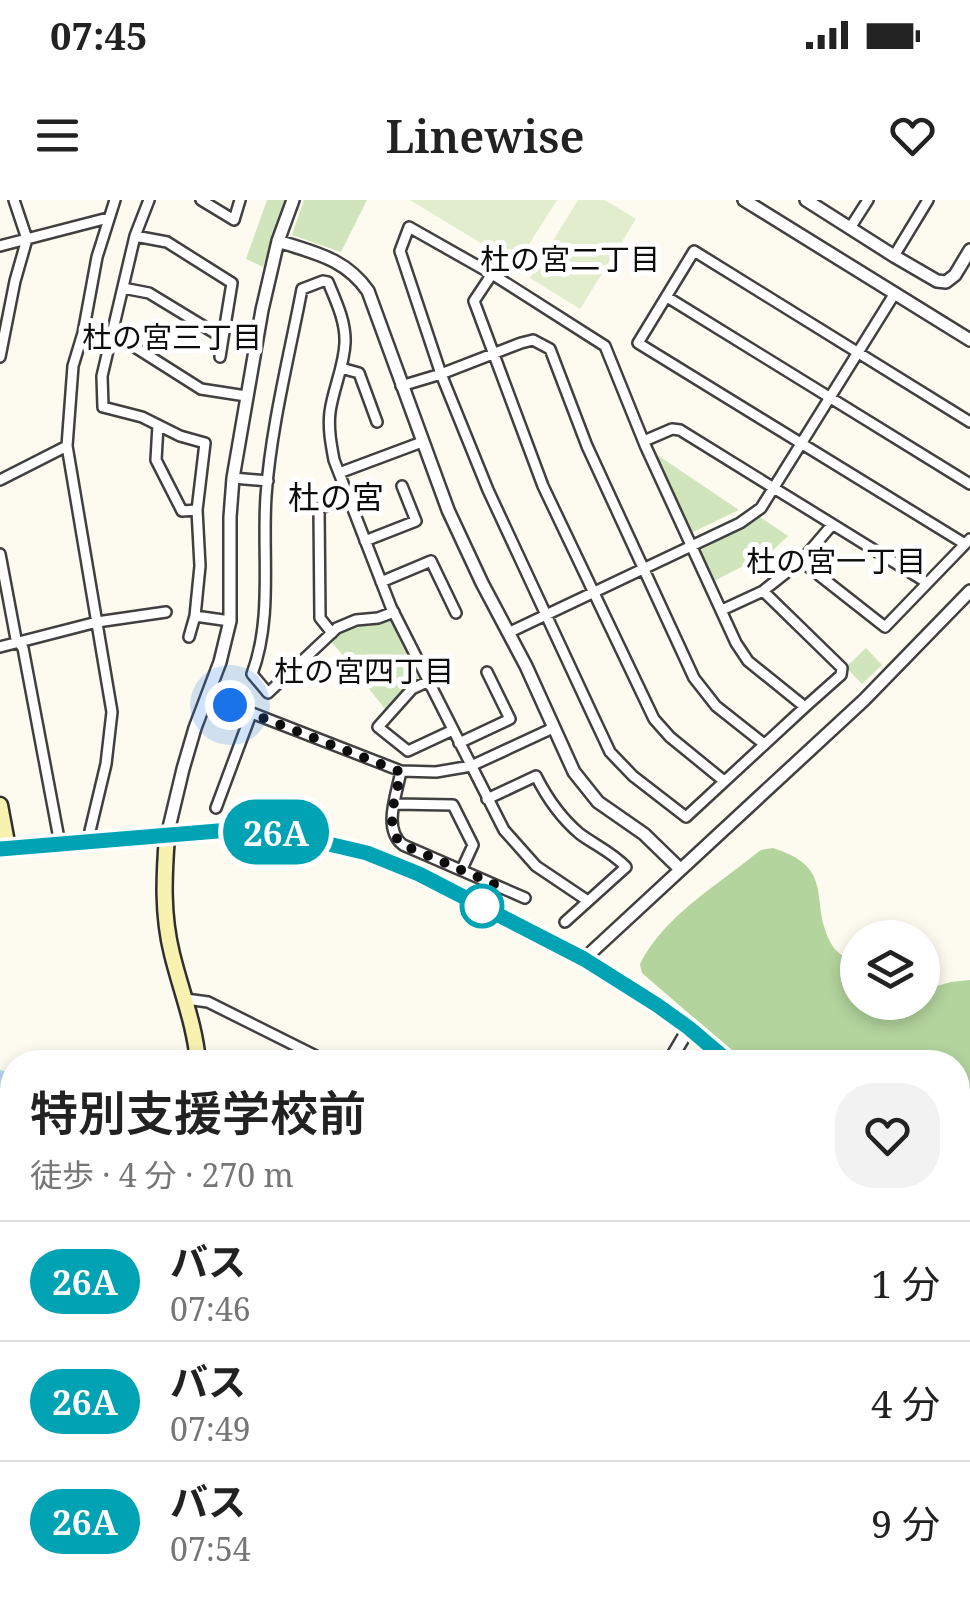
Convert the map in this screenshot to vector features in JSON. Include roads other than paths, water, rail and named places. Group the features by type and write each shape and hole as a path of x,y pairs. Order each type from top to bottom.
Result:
{"highway":[{"path":"4,849 242,829 321,841 367,853 419,874 584,959 629,986 714,1050"}],"main road":[{"path":"0,804 4,849"},
{"path":"167,836 165,917 196,1050"}],"street":[{"path":"0,357 27,239 14,200"},
{"path":"90,841 112,724 67,446 73,366 84,333 97,256 115,200"},
{"path":"149,200 135,236 102,376 103,407 142,417 180,436 205,443 196,510 200,566 189,638"},
{"path":"201,200 234,220 240,200"},
{"path":"167,836 187,756 230,621 233,478 262,310 278,241 294,200"},
{"path":"744,200 970,340"},
{"path":"807,200 938,281 946,282 955,275 970,250"},
{"path":"850,228 868,200"},
{"path":"894,256 928,200"},
{"path":"0,246 108,218"},
{"path":"764,591 842,668 841,675 686,817 633,776 610,752 488,490 441,374 400,250 409,227 605,346 736,643 748,660 805,707"},
{"path":"135,236 167,242 232,283 220,357"},
{"path":"278,241 343,264 360,280 373,303 462,540 574,772 588,792 655,843 680,869"},
{"path":"801,561 885,627 967,541 638,342 694,252 970,422"},
{"path":"492,274 474,301 543,486 654,719 724,781"},
{"path":"394,612 336,628 268,692 252,674 264,613 268,481 284,381 302,289 324,281 328,282 344,326 345,342 330,412 330,441 394,612 504,830 517,848 551,878 588,901"},
{"path":"123,288 149,294 223,338"},
{"path":"508,633 740,523 761,508 895,293"},
{"path":"667,297 970,484"},
{"path":"84,333 130,344 201,388 246,396"},
{"path":"401,386 532,340 550,349 587,446 701,690 764,744"},
{"path":"341,368 358,373 377,422"},
{"path":"158,425 156,460 182,511 196,510"},
{"path":"644,441 672,429 680,430 926,582"},
{"path":"339,473 422,442"},
{"path":"0,480 67,446"},
{"path":"233,478 268,481"},
{"path":"365,541 416,521 402,486"},
{"path":"332,633 320,618 319,509 348,497"},
{"path":"722,610 764,591 801,561 832,525"},
{"path":"0,554 60,844"},
{"path":"382,582 432,561 456,613"},
{"path":"584,959 864,700 970,591"},
{"path":"0,647 97,622 166,612"},
{"path":"195,616 230,621"},
{"path":"459,742 510,720 488,672"},
{"path":"429,681 412,689 378,728 408,751 453,730"},
{"path":"208,696 401,772 471,766 553,728"},
{"path":"216,808 251,714"},
{"path":"401,772 392,827 396,840 525,898"},
{"path":"486,799 536,776 566,821 626,867 565,922"},
{"path":"395,804 454,805 474,845 462,869"},
{"path":"186,999 208,1002 294,1050"},
{"path":"676,1050 689,1028"}],"district":[{"name":"杜の宮二丁目","path":"570,260"},
{"name":"杜の宮三丁目","path":"172,338"},
{"name":"杜の宮","path":"336,498"},
{"name":"杜の宮一丁目","path":"836,562"},
{"name":"杜の宮四丁目","path":"364,672"}]}
